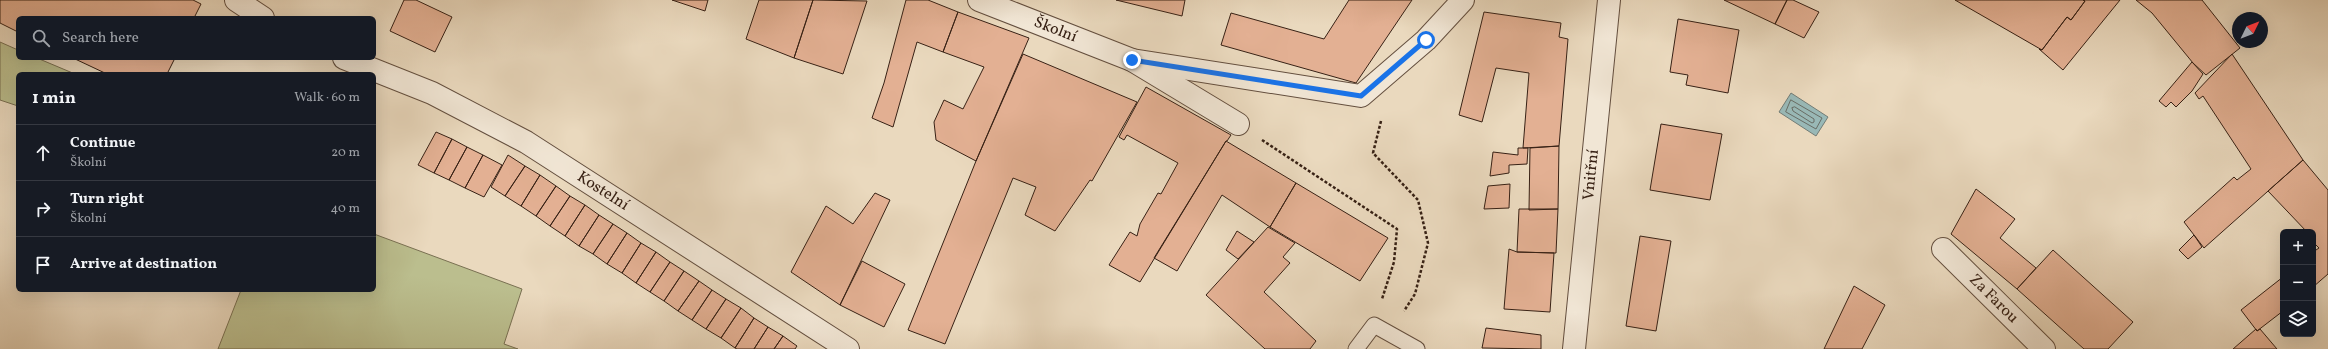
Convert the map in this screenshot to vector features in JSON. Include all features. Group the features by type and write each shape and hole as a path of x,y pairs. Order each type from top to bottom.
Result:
{"street":[{"path":"236,0 260,16"},
{"name":"Školní","path":"979,0 1132,60 1238,124"},
{"name":"Školní","path":"1132,60 1361,96 1426,40 1463,0"},
{"name":"Vnitřní","path":"1574,349 1608,0"},
{"name":"Kostelní","path":"349,60 432,93 526,142 848,349"},
{"name":"Za Farou","path":"1943,249 2044,349"}],"lane":[{"path":"1356,349 1374,325 1417,349"}],"path":[{"path":"1386,75 1386,101 1373,153 1418,200 1428,243 1415,294 1390,333"},
{"path":"1238,124 1397,229 1394,262 1374,325"}],"green space":[{"path":"0,42 16,49 16,60 42,60 70,72 16,72 16,105 0,100"},
{"path":"376,235 522,289 504,344 518,349 218,349 240,292 376,292"}],"water":[{"path":"1791,93 1828,117 1816,136 1779,112"}],"building":[{"path":"0,0 193,0 201,4 195,16 16,16 16,31 0,23"},
{"path":"404,0 416,0 452,17 435,52 390,31"},
{"path":"672,0 708,0 705,11"},
{"path":"759,0 813,0 794,58 746,39"},
{"path":"813,0 867,1 843,74 794,58"},
{"path":"906,0 928,0 958,12 943,52 917,42 893,127 872,118 884,83"},
{"path":"1116,0 1185,0 1182,16"},
{"path":"1349,0 1412,0 1356,83 1221,45 1231,13 1324,39"},
{"path":"1724,0 1787,0 1775,24"},
{"path":"1787,0 1793,0 1819,12 1804,38 1775,24"},
{"path":"1955,0 2085,1 2071,20 2067,17 2042,50"},
{"path":"2083,0 2120,0 2063,70 2039,49 2042,50 2067,17 2071,20 2085,1"},
{"path":"2136,0 2202,0 2232,38 2232,48 2240,48 2206,75 2193,63 2152,13"},
{"path":"958,12 1029,38 976,161 936,140 934,122 944,100 963,109 984,67 943,52"},
{"path":"1484,12 1561,23 1559,37 1568,39 1559,146 1523,148 1529,73 1496,68 1482,122 1459,115"},
{"path":"1678,19 1739,30 1728,93 1686,85 1688,75 1670,72"},
{"path":"1023,54 1137,102 1092,181 1090,180 1055,231 1025,215 1036,187 1013,178 945,344 908,330 976,161"},
{"path":"2232,54 2303,160 2204,248 2184,222 2234,177 2237,180 2251,169 2203,96 2199,99 2195,93"},
{"path":"77,60 174,60 168,72 103,72"},
{"path":"2192,62 2203,74 2192,91 2176,107 2171,102 2166,107 2159,101"},
{"path":"1146,87 1231,135 1140,282 1109,265 1130,232 1137,236 1140,224 1158,193 1161,194 1178,163 1127,135 1124,140 1119,137"},
{"path":"1661,124 1722,134 1710,200 1650,190"},
{"path":"436,132 452,139 434,173 418,165"},
{"path":"452,139 467,147 449,180 434,173"},
{"path":"1226,141 1296,183 1270,227 1222,195 1177,271 1154,258"},
{"path":"1559,146 1558,209 1529,210 1530,148"},
{"path":"467,147 483,155 465,188 449,180"},
{"path":"1518,148 1528,148 1527,164 1509,165 1509,173 1490,176 1493,152 1518,155"},
{"path":"483,155 502,165 484,197 465,188"},
{"path":"508,155 525,166 505,196 491,187"},
{"path":"2303,160 2328,190 2328,274 2316,284 2316,250 2319,248 2316,245 2316,229 2304,229 2268,191"},
{"path":"525,166 540,175 521,206 505,196"},
{"path":"540,175 556,186 536,216 521,206"},
{"path":"1296,183 1388,238 1360,281 1270,227"},
{"path":"1510,184 1509,208 1484,209 1488,186"},
{"path":"556,186 570,196 550,226 536,216"},
{"path":"1976,189 2015,219 2000,238 2036,268 2017,289 1951,234"},
{"path":"875,193 890,200 840,305 791,272 826,206 853,224"},
{"path":"570,196 585,205 565,236 550,226"},
{"path":"585,205 599,215 579,246 565,236"},
{"path":"1519,209 1558,209 1556,253 1517,252"},
{"path":"599,215 613,224 593,254 579,246"},
{"path":"613,224 627,233 607,264 593,254"},
{"path":"1268,227 1295,243 1283,257 1290,263 1264,292 1316,341 1310,349 1265,349 1206,295"},
{"path":"1237,231 1254,242 1238,259 1226,250"},
{"path":"627,233 641,243 622,273 607,264"},
{"path":"2194,235 2202,247 2188,259 2179,250"},
{"path":"1640,236 1671,241 1656,331 1626,326"},
{"path":"641,243 656,252 636,283 622,273"},
{"path":"1509,249 1517,252 1554,253 1550,312 1504,309"},
{"path":"2053,250 2133,322 2108,349 2084,349 2017,289"},
{"path":"656,252 670,262 650,292 636,283"},
{"path":"862,261 905,284 884,327 840,305"},
{"path":"670,262 684,271 664,301 650,292"},
{"path":"684,271 699,281 678,311 664,301"},
{"path":"2280,279 2280,313 2257,331 2241,310"},
{"path":"699,281 712,290 692,320 678,311"},
{"path":"1854,286 1885,305 1862,349 1824,349"},
{"path":"712,290 726,299 706,329 692,320"},
{"path":"726,299 741,308 721,338 706,329"},
{"path":"741,308 754,318 735,348 721,338"},
{"path":"754,318 768,327 754,349 735,348"},
{"path":"768,327 783,336 774,349 754,349"},
{"path":"1486,328 1541,335 1541,349 1482,348"},
{"path":"2256,329 2257,331 2260,329 2277,349 2233,349"},
{"path":"783,336 797,346 795,349 774,349"}],"route":[{"path":"1132,60 1361,96 1426,40"}]}
